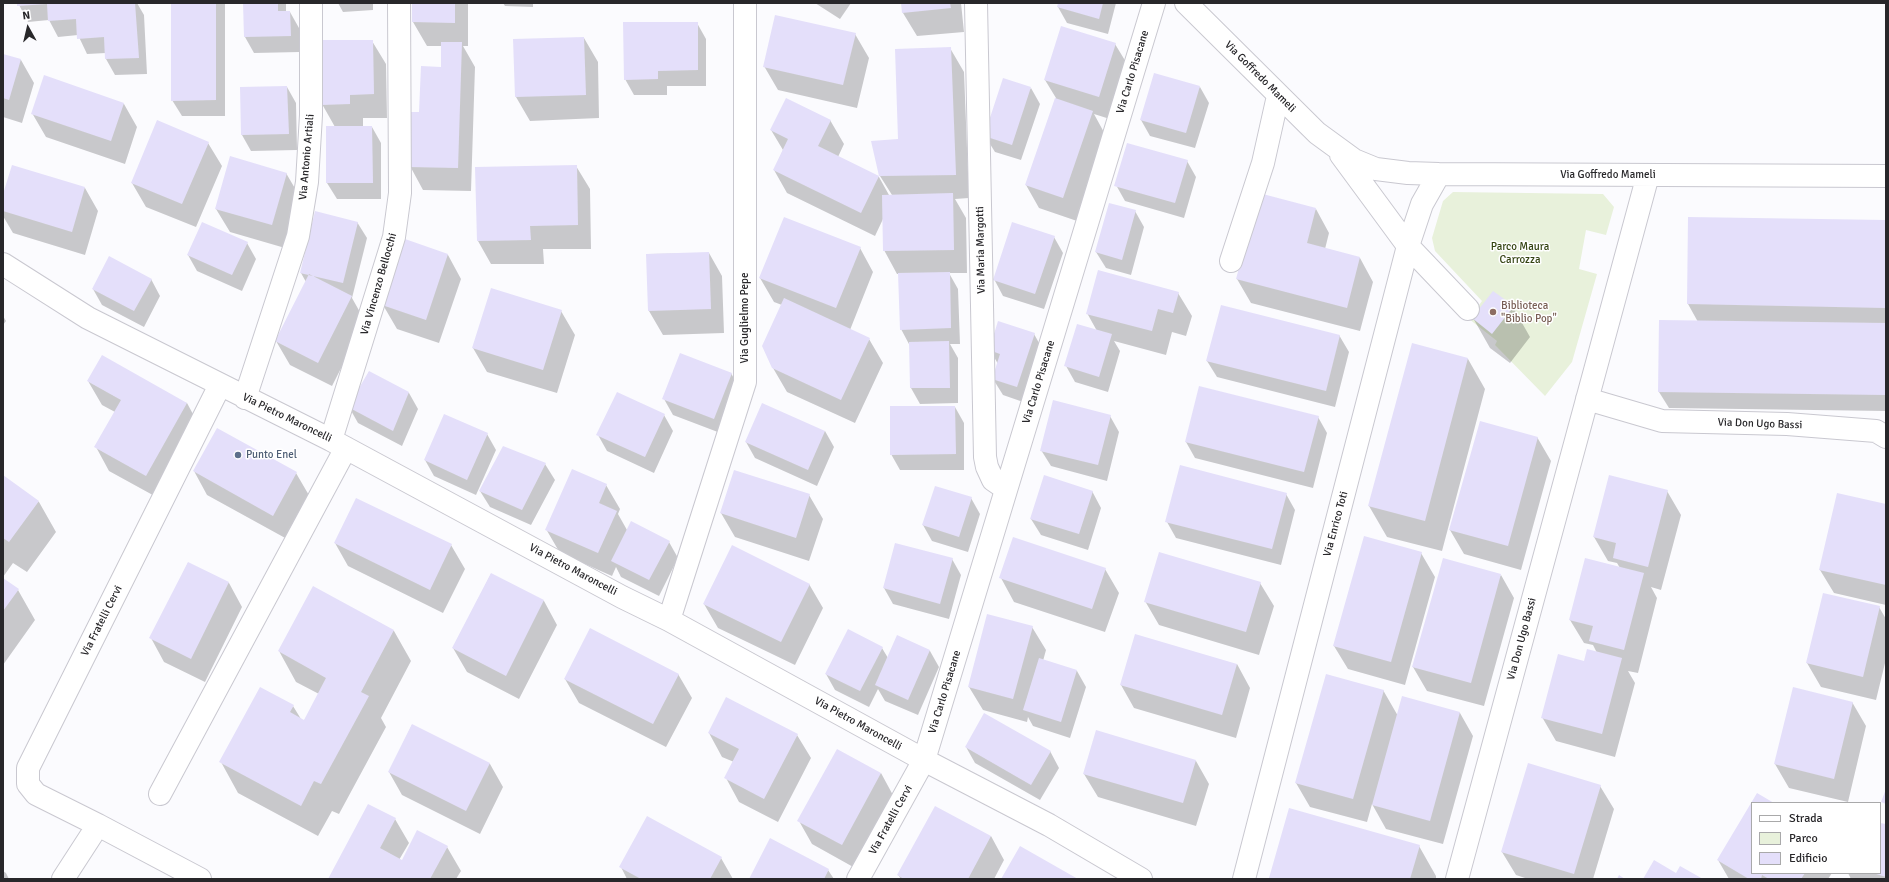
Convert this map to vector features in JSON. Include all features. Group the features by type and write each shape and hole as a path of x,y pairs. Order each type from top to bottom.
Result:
{"street":[{"name":"Via Antonio Artiali","path":"245,398 298,236 307,182 311,115 311,3"},
{"name":"Via Vincenzo Bellocchi","path":"160,794 339,444 394,237 400,193 399,3"},
{"name":"Via Guglielmo Pepe","path":"669,620 746,382 745,3"},
{"name":"Via Maria Margotti","path":"976,3 985,458 987,467 994,480 1006,489"},
{"name":"Via Carlo Pisacane","path":"924,760 1154,3"},
{"name":"Via Goffredo Mameli","path":"1186,3 1278,96 1317,133 1354,160 1376,169 1408,173 1439,174 1886,176"},
{"path":"1231,261 1263,163 1278,96"},
{"name":"Via Goffredo Mameli","path":"1336,148 1408,246 1468,309"},
{"name":"Via Enrico Toti","path":"1244,879 1408,246 1422,204 1439,174"},
{"name":"Via Don Ugo Bassi","path":"1457,879 1648,175"},
{"name":"Via Pietro Maroncelli","path":"3,264 88,318 220,386 339,444 615,593 669,620 924,760 1049,825 1141,879"},
{"name":"Via Fratelli Cervi","path":"200,879 36,794 28,784 28,768 220,386"},
{"name":"Via Don Ugo Bassi","path":"1587,399 1662,421 1817,426 1876,431 1886,437"},
{"name":"Via Fratelli Cervi","path":"858,879 924,760"},
{"path":"63,879 98,825"}],"green space":[{"name":"Parco Maura Carrozza","path":"1453,192 1603,194 1614,207 1606,235 1586,230 1579,269 1597,274 1572,362 1545,396 1495,345 1497,341 1469,319 1482,301 1435,251 1432,238 1443,201"}],"building":[{"path":"17,3 135,3 139,58 105,59 104,37 77,39 76,19 48,21 47,4 17,6"},
{"path":"171,3 216,3 216,100 171,101"},
{"path":"243,3 278,3 278,11 290,11 291,36 244,37"},
{"path":"412,3 455,3 455,23 412,22"},
{"path":"901,3 950,3 951,8 902,13"},
{"path":"1058,3 1103,3 1099,19 1057,7"},
{"path":"775,15 856,33 843,85 763,67"},
{"path":"623,22 698,22 698,70 658,71 658,79 624,80"},
{"path":"1061,26 1116,43 1099,97 1044,80"},
{"path":"584,37 586,95 515,97 513,39"},
{"path":"319,40 373,40 374,94 350,95 350,104 321,105"},
{"path":"441,42 462,42 458,168 409,167 410,112 419,112 421,66 441,67"},
{"path":"951,47 956,175 879,176 871,141 898,139 895,49"},
{"path":"3,54 21,59 9,100 3,98"},
{"path":"1154,73 1200,86 1186,133 1140,120"},
{"path":"44,75 124,103 111,141 31,114"},
{"path":"1003,78 1031,87 1012,145 984,136"},
{"path":"287,86 289,134 241,135 240,87"},
{"path":"786,98 831,120 818,146 879,176 861,213 773,170 788,139 770,130"},
{"path":"1055,98 1093,111 1063,198 1025,185"},
{"path":"157,120 209,142 182,204 131,183"},
{"path":"326,126 372,126 373,183 326,183"},
{"path":"1127,143 1188,160 1175,203 1114,186"},
{"path":"230,156 287,173 272,225 215,209"},
{"path":"12,165 85,187 72,232 3,211 3,194"},
{"path":"577,165 578,225 530,226 531,240 477,241 475,167"},
{"path":"953,193 954,250 883,251 882,195"},
{"path":"1259,193 1316,208 1307,243 1360,257 1347,308 1236,279"},
{"path":"1109,203 1136,210 1122,260 1095,252"},
{"path":"315,211 358,222 343,283 300,273"},
{"path":"784,217 861,247 836,308 759,278"},
{"path":"1688,217 1886,220 1886,308 1687,304"},
{"path":"202,222 248,242 232,275 187,255"},
{"path":"1012,222 1055,236 1035,294 993,280"},
{"path":"405,239 448,254 426,320 382,305"},
{"path":"709,252 711,309 648,311 646,254"},
{"path":"109,256 152,279 134,311 92,289"},
{"path":"1098,270 1179,292 1173,313 1158,309 1152,331 1086,314"},
{"path":"950,272 951,328 900,330 898,273"},
{"path":"309,274 352,296 318,363 275,341"},
{"path":"491,288 562,310 543,370 472,348"},
{"name":"Biblioteca \"Biblio Pop\"","path":"1493,291 1514,306 1492,334 1472,318"},
{"path":"784,298 870,338 841,400 772,368 762,346"},
{"path":"1221,305 1340,335 1326,391 1206,361"},
{"path":"1659,320 1886,323 1886,395 1658,392"},
{"path":"998,321 1035,333 1017,387 992,379 1000,354 989,350"},
{"path":"1077,324 1112,334 1099,377 1064,366"},
{"path":"949,341 950,388 910,388 909,342"},
{"path":"1412,343 1468,358 1425,521 1368,506"},
{"path":"680,353 732,373 714,419 662,399"},
{"path":"102,355 187,403 146,476 94,447 121,400 87,381"},
{"path":"369,371 409,392 393,431 348,407"},
{"path":"1199,386 1319,416 1304,472 1185,442"},
{"path":"617,392 665,414 645,457 596,435"},
{"path":"1053,400 1111,415 1098,465 1040,451"},
{"path":"762,403 825,431 808,470 745,442"},
{"path":"890,406 955,406 956,454 890,455"},
{"path":"444,414 488,433 467,480 424,460"},
{"path":"1480,421 1538,437 1508,546 1449,530"},
{"path":"217,428 297,472 273,516 193,471"},
{"path":"503,446 546,463 522,510 479,491"},
{"path":"1180,465 1287,493 1272,549 1165,522"},
{"path":"572,469 607,484 599,503 617,511 598,553 545,530"},
{"path":"734,470 810,494 796,538 720,513"},
{"path":"3,475 39,501 9,542 3,538"},
{"path":"1044,475 1093,491 1079,534 1030,519"},
{"path":"1609,475 1668,490 1648,567 1613,558 1616,543 1593,537"},
{"path":"935,486 972,497 959,537 922,525"},
{"path":"1837,493 1886,504 1886,585 1819,570"},
{"path":"356,498 452,544 430,590 334,543"},
{"path":"631,521 670,541 649,580 611,561"},
{"path":"1364,536 1422,552 1391,662 1333,646"},
{"path":"1013,537 1106,568 1092,609 999,578"},
{"path":"895,543 953,558 940,604 883,588"},
{"path":"732,545 810,584 781,642 703,604"},
{"path":"1159,552 1261,582 1246,632 1144,602"},
{"path":"1443,558 1501,574 1471,683 1412,667"},
{"path":"1585,558 1644,573 1624,650 1589,641 1593,626 1569,620"},
{"path":"188,562 229,582 191,659 149,638"},
{"path":"491,573 544,600 506,676 452,648"},
{"path":"3,578 19,589 3,611"},
{"path":"313,586 394,630 361,692 369,696 321,784 314,781 301,806 219,762 260,687 294,705 290,712 304,720 326,678 278,651"},
{"path":"1823,593 1880,606 1863,677 1806,663"},
{"path":"987,614 1033,626 1013,699 968,687"},
{"path":"590,628 679,674 653,724 564,679"},
{"path":"848,629 883,647 860,691 825,674"},
{"path":"1135,634 1237,664 1222,715 1120,685"},
{"path":"897,635 930,650 908,700 875,685"},
{"path":"1587,649 1622,658 1602,734 1541,718 1558,654 1584,661"},
{"path":"1039,658 1077,670 1061,722 1023,710"},
{"path":"1326,674 1384,690 1353,799 1295,783"},
{"path":"1793,687 1853,702 1834,779 1774,764"},
{"path":"1402,696 1460,712 1430,821 1372,805"},
{"path":"726,697 798,734 764,799 724,778 739,749 708,733"},
{"path":"984,713 1051,751 1031,785 965,747"},
{"path":"412,724 490,763 466,811 388,772"},
{"path":"1096,730 1196,760 1183,803 1083,774"},
{"path":"837,749 881,773 842,845 797,821"},
{"path":"1528,763 1601,785 1574,874 1501,852"},
{"path":"1886,789 1886,804 1881,802"},
{"path":"1757,793 1772,802 1752,802"},
{"path":"1751,803 1751,874 1804,874 1801,879 1769,879 1762,875 1761,879 1749,879 1717,860"},
{"path":"368,804 396,818 380,848 402,860 417,830 448,846 430,879 328,879"},
{"path":"935,806 991,836 968,879 904,879 897,875"},
{"path":"1289,808 1420,845 1410,879 1269,878"},
{"path":"647,816 722,857 710,879 641,879 619,867"},
{"path":"1881,823 1886,824 1886,877 1876,874 1881,874"},
{"path":"770,838 829,869 824,879 749,879"},
{"path":"1020,846 1078,879 1001,879"},
{"path":"1654,860 1676,873 1680,866 1703,879 1643,879"},
{"path":"1619,875 1625,879 1617,879"}],"place":[{"name":"Biblioteca \"Biblio Pop\"","path":"1493,312"},
{"name":"Punto Enel","path":"238,455"}]}
